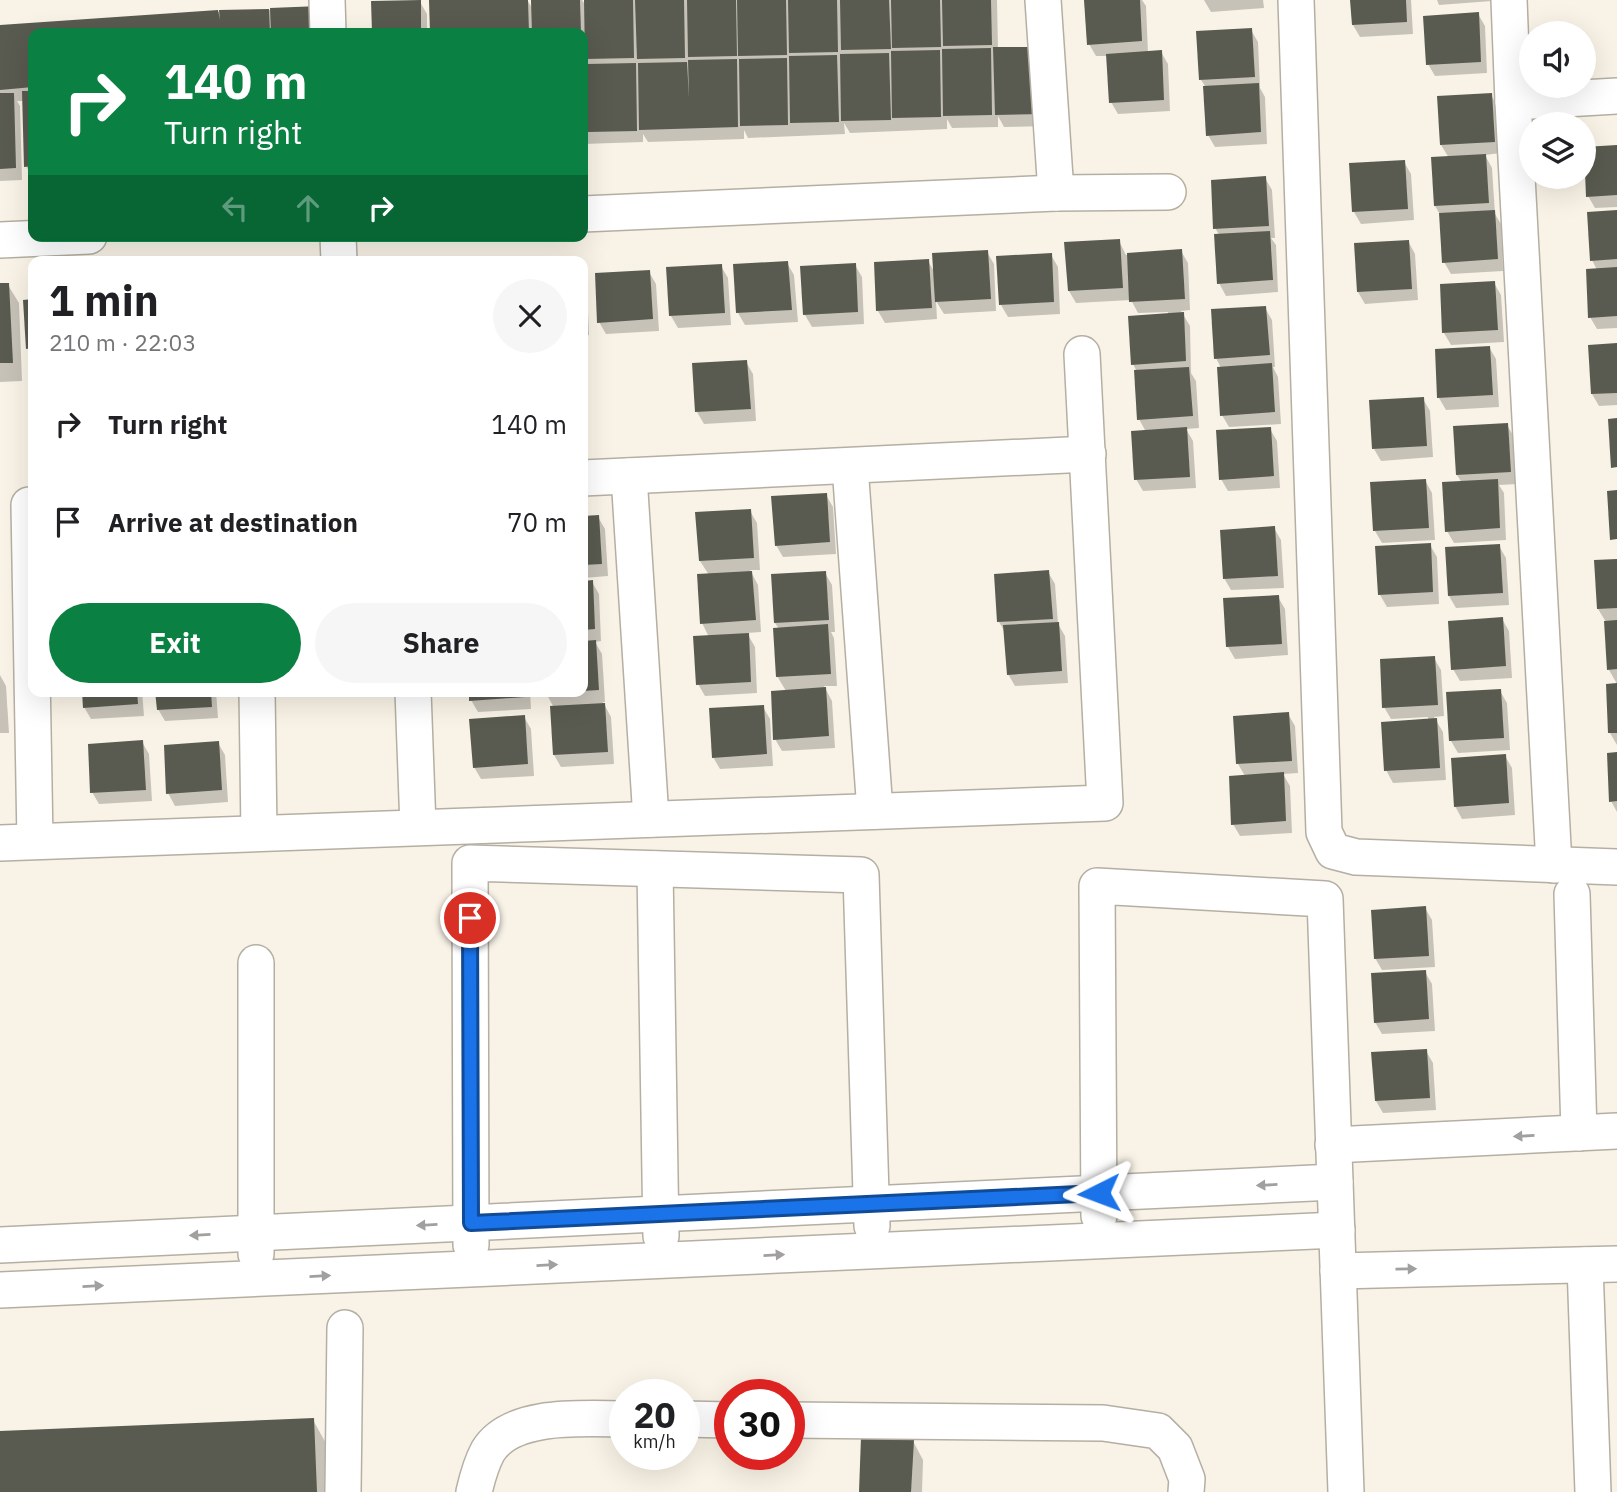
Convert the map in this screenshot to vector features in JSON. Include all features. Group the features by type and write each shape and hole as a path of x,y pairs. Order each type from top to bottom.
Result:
{"street":[{"path":"327,0 328,28"},
{"path":"1042,0 1056,193"},
{"path":"1296,0 1324,832 1334,851 1356,857 1617,867"},
{"path":"1510,0 1513,102 1554,865"},
{"path":"1513,102 1617,96"},
{"path":"588,214 1056,193 1168,192"},
{"path":"0,240 28,239"},
{"path":"0,842 1105,803 1082,354"},
{"path":"588,478 1088,454"},
{"path":"850,466 875,811"},
{"path":"629,476 651,819"},
{"path":"21,505 28,673"},
{"path":"29,697 35,841"},
{"path":"257,697 259,833"},
{"path":"413,697 418,827"},
{"path":"471,1269 470,863 861,875 872,1251"},
{"path":"655,869 661,1260"},
{"path":"1099,1241 1097,886 1325,899 1346,1492"},
{"path":"1572,894 1579,1133"},
{"path":"256,964 256,1279"},
{"path":"1334,1145 1617,1131"},
{"path":"0,1245 1335,1182"},
{"path":"0,1290 1336,1230"},
{"path":"35,1243 36,1289"},
{"path":"1338,1271 1601,1264 1593,1492"},
{"path":"343,1492 345,1328"},
{"path":"474,1492 489,1450 506,1433 538,1422 568,1418 609,1419"},
{"path":"805,1420 1103,1423 1157,1431 1175,1448 1186,1479 1186,1492"}],"building":[{"path":"421,0 421,28 372,28 371,1"},
{"path":"429,0 528,0 529,28 430,28"},
{"path":"531,0 580,0 581,28 532,28"},
{"path":"584,0 633,0 634,58 588,59 588,28 584,28"},
{"path":"635,0 684,0 685,58 637,59"},
{"path":"687,0 736,0 737,56 688,57"},
{"path":"737,0 786,0 787,55 738,56"},
{"path":"788,0 837,0 838,52 789,53"},
{"path":"840,0 889,0 891,49 841,50"},
{"path":"891,0 940,0 941,47 892,48"},
{"path":"942,0 991,0 992,45 943,46"},
{"path":"1084,0 1140,0 1142,41 1087,45"},
{"path":"1350,0 1406,0 1407,22 1352,25"},
{"path":"320,6 321,28 271,28 270,8"},
{"path":"269,9 270,28 28,28 28,87 0,90 0,25 218,10 220,20 219,10"},
{"path":"1479,12 1481,62 1426,65 1423,16"},
{"path":"1252,28 1255,77 1199,80 1196,31"},
{"path":"993,47 1043,47 1044,114 995,115"},
{"path":"991,48 992,115 943,116 942,49"},
{"path":"940,50 941,117 892,118 891,51"},
{"path":"1162,50 1164,100 1109,103 1106,54"},
{"path":"889,53 891,120 841,121 840,54"},
{"path":"837,55 839,122 790,123 789,56"},
{"path":"787,58 788,125 740,126 739,59"},
{"path":"737,59 738,127 639,130 638,63 687,62 689,98 688,60"},
{"path":"636,63 637,131 588,132 588,64"},
{"path":"1259,83 1261,132 1206,136 1203,86"},
{"path":"22,91 28,91 28,167 24,167"},
{"path":"0,93 14,93 16,168 0,169"},
{"path":"1492,93 1495,142 1440,145 1437,96"},
{"path":"1617,145 1617,195 1586,197 1586,189 1596,189 1596,146"},
{"path":"1486,154 1489,203 1434,206 1431,157"},
{"path":"1405,160 1408,209 1352,212 1349,163"},
{"path":"1266,176 1269,226 1213,229 1211,180"},
{"path":"1495,210 1498,259 1442,263 1439,213"},
{"path":"1617,210 1617,259 1590,261 1587,212"},
{"path":"1270,231 1273,280 1217,284 1214,234"},
{"path":"1120,239 1123,288 1068,291 1064,242"},
{"path":"1409,240 1412,289 1357,292 1354,243"},
{"path":"1182,249 1185,299 1129,302 1127,253"},
{"path":"988,250 991,299 935,302 932,253"},
{"path":"1052,253 1054,302 999,305 996,256"},
{"path":"929,259 932,308 876,311 874,262"},
{"path":"788,261 792,310 736,313 733,264"},
{"path":"856,263 858,312 803,315 800,266"},
{"path":"722,264 725,313 669,316 666,267"},
{"path":"1617,267 1617,316 1588,318 1586,269"},
{"path":"650,270 653,319 597,323 595,273"},
{"path":"1495,281 1498,330 1442,333 1440,284"},
{"path":"0,283 9,283 13,363 0,363"},
{"path":"23,300 28,300 26,349"},
{"path":"1266,306 1270,355 1214,359 1211,309"},
{"path":"1184,312 1186,361 1131,365 1128,316"},
{"path":"1617,343 1617,393 1591,394 1588,345"},
{"path":"1490,346 1493,395 1437,398 1435,349"},
{"path":"747,360 751,409 695,412 692,363"},
{"path":"1272,363 1275,412 1220,416 1217,367"},
{"path":"1189,367 1193,416 1137,420 1134,370"},
{"path":"1424,397 1427,446 1372,449 1369,400"},
{"path":"1617,418 1617,467 1611,468 1608,419"},
{"path":"1508,423 1511,472 1456,475 1453,426"},
{"path":"1187,427 1190,477 1134,480 1131,431"},
{"path":"1271,427 1274,476 1219,480 1216,430"},
{"path":"1426,479 1429,528 1373,531 1370,482"},
{"path":"1498,479 1500,528 1445,532 1442,482"},
{"path":"1617,490 1617,539 1610,540 1607,491"},
{"path":"827,493 830,542 775,546 771,496"},
{"path":"751,509 754,558 699,561 695,512"},
{"path":"599,515 602,564 588,565 588,516"},
{"path":"1275,526 1278,576 1223,579 1220,530"},
{"path":"1431,543 1433,592 1378,595 1375,546"},
{"path":"1500,544 1503,593 1448,596 1445,547"},
{"path":"1617,559 1617,608 1597,609 1594,560"},
{"path":"1049,570 1053,619 997,622 994,574"},
{"path":"752,571 756,620 700,624 697,574"},
{"path":"826,571 829,620 774,623 771,574"},
{"path":"588,580 593,580 595,629 588,630"},
{"path":"1279,595 1282,644 1226,647 1223,598"},
{"path":"1503,617 1506,666 1451,670 1448,621"},
{"path":"1617,620 1617,669 1607,670 1604,621"},
{"path":"1059,622 1062,671 1007,675 1003,625"},
{"path":"828,624 831,674 776,677 773,628"},
{"path":"749,633 751,682 696,685 693,636"},
{"path":"596,640 599,690 588,691 588,641"},
{"path":"1435,656 1438,705 1382,708 1380,659"},
{"path":"1617,683 1617,733 1608,733 1606,684"},
{"path":"826,687 829,736 773,740 771,691"},
{"path":"1501,689 1504,738 1449,741 1446,692"},
{"path":"82,697 137,697 138,704 83,708"},
{"path":"156,697 211,697 212,707 157,710"},
{"path":"469,697 525,697 469,701"},
{"path":"605,703 608,752 553,755 550,706"},
{"path":"764,705 767,754 712,758 709,708"},
{"path":"1289,712 1292,761 1236,764 1233,716"},
{"path":"525,715 528,764 473,768 469,719"},
{"path":"1437,718 1440,768 1384,771 1381,722"},
{"path":"143,740 146,790 90,793 88,744"},
{"path":"219,741 222,790 166,794 164,745"},
{"path":"1617,752 1617,801 1609,802 1607,753"},
{"path":"1506,754 1509,803 1454,807 1451,758"},
{"path":"1284,772 1286,821 1231,825 1229,776"},
{"path":"1426,906 1429,956 1374,959 1371,910"},
{"path":"1426,970 1429,1019 1374,1023 1371,973"},
{"path":"1427,1049 1430,1098 1375,1101 1371,1052"},
{"path":"314,1418 317,1492 0,1492 0,1431"},
{"path":"861,1437 914,1440 911,1492 859,1492"}],"route":[{"path":"470,918 471,1223 1099,1193"}]}
